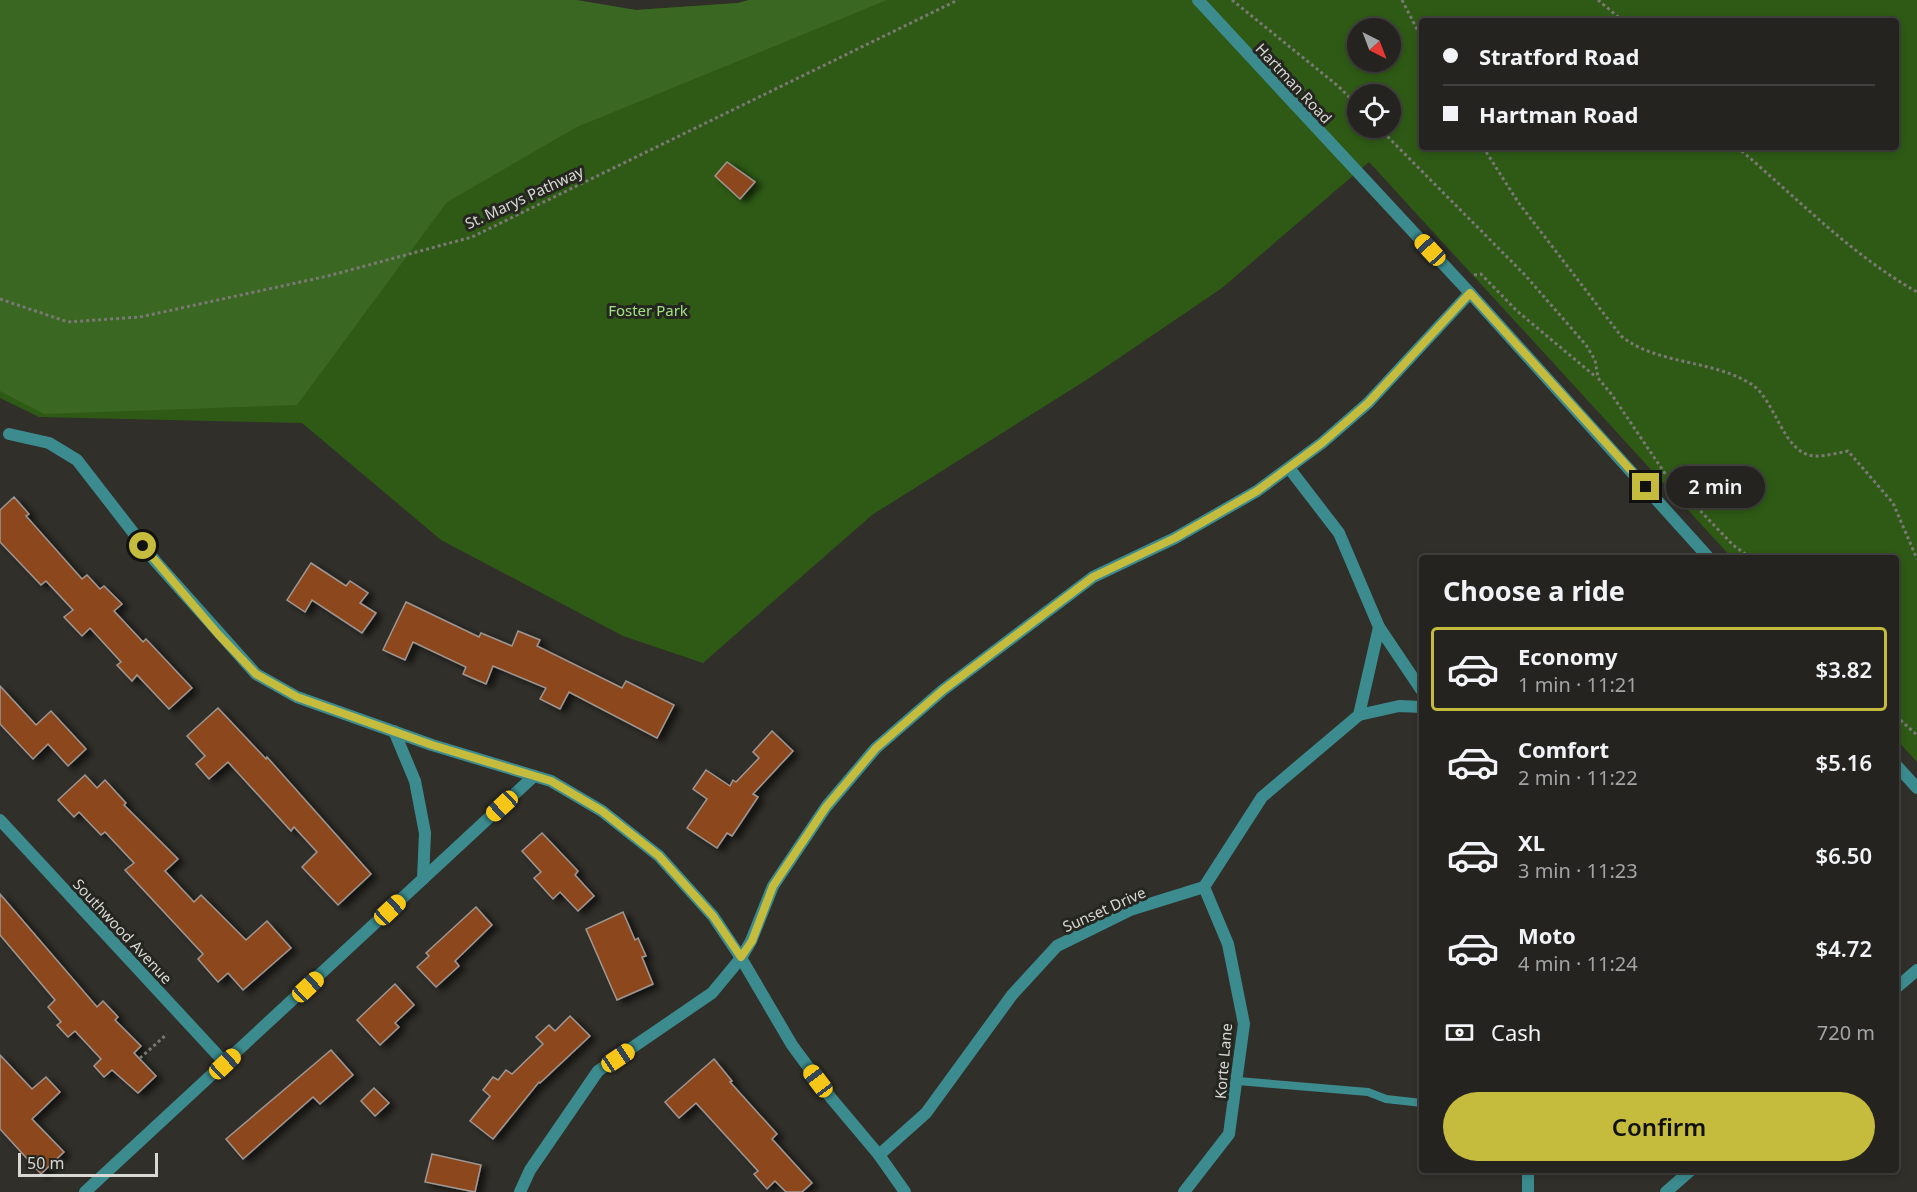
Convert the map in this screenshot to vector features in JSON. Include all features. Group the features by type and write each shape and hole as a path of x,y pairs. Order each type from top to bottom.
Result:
{"street":[{"name":"Hartman Road","path":"1198,0 1466,289 1707,555"},
{"path":"520,1192 530,1170 598,1071 712,993 741,957 752,941 773,886 826,807 876,748 943,690 1093,577 1175,538 1257,491 1289,468 1368,403 1466,289"},
{"path":"3,433 49,443 77,460 156,562 256,674 297,697 394,731 551,781 602,811 659,856 713,916 741,957 792,1045 831,1098 879,1155 905,1192"},
{"path":"1289,468 1339,533 1379,627 1419,687"},
{"path":"1359,715 1379,627"},
{"path":"1204,887 1262,797 1359,715 1399,706 1419,707"},
{"path":"394,731 415,781 425,833 423,879"},
{"path":"1899,768 1917,788"},
{"path":"85,1192 534,776"},
{"name":"Southwood Avenue","path":"0,820 225,1064"},
{"name":"Korte Lane","path":"1184,1192 1229,1134 1244,1024 1228,944 1204,887"},
{"name":"Sunset Drive","path":"879,1155 926,1113 1012,995 1057,946 1130,910 1204,887"},
{"path":"1899,985 1917,970"},
{"path":"1528,1173 1528,1192"},
{"path":"1666,1192 1688,1173"}],"lane":[{"path":"1238,1081 1368,1092 1386,1099 1419,1103"}],"path":[{"name":"St. Marys Pathway","path":"0,299 68,322 140,317 328,276 471,237 958,0"},
{"path":"1232,0 1347,95"},
{"path":"1402,0 1419,33"},
{"path":"1598,0 1619,18"},
{"path":"1389,138 1525,275 1586,345 1595,360 1598,378"},
{"path":"1485,150 1518,202 1621,336 1636,347 1694,362 1750,383 1767,400 1780,426 1797,450 1804,454 1815,456 1848,451 1893,503 1917,559"},
{"path":"1740,150 1848,245 1894,279 1917,292"},
{"path":"1466,289 1475,274 1481,274 1517,311 1598,378 1612,394 1666,475 1733,545 1747,555"},
{"path":"1899,719 1917,735"},
{"path":"140,1058 167,1034"}],"green space":[{"name":"Foster Park","path":"0,0 563,0 636,10 738,3 749,0 1917,0 1917,762 1899,742 1899,555 1729,555 1369,162 1222,288 1091,377 872,515 703,663 623,636 441,540 302,423 39,417 0,398"},
{"path":"0,0 577,0 636,10 738,3 749,0 887,0 577,127 447,202 297,405 44,414 0,391"}],"building":[{"path":"727,162 755,182 740,199 715,176"},
{"path":"14,497 29,514 26,516 82,579 87,575 100,589 104,586 122,604 114,611 143,642 146,639 192,688 169,709 137,675 132,681 117,665 121,662 90,628 82,636 64,617 73,610 46,581 41,585 0,542 0,510"},
{"path":"311,563 346,586 350,581 368,593 360,603 376,613 362,633 312,600 305,612 287,600"},
{"path":"406,602 479,637 481,633 512,646 518,631 540,640 537,646 622,688 626,681 674,705 657,738 569,692 560,709 540,699 546,688 493,666 486,684 463,674 466,667 413,642 405,660 383,650"},
{"path":"0,686 36,725 51,711 86,749 68,766 48,744 33,759 0,724"},
{"path":"218,708 266,759 267,757 371,874 338,905 302,867 317,852 294,827 291,831 228,762 209,779 196,764 205,756 187,736"},
{"path":"772,731 793,751 753,794 758,797 732,836 727,833 717,848 687,828 707,799 693,789 706,770 730,786 733,780 736,782 759,758 753,752"},
{"path":"85,775 97,788 105,780 126,803 124,805 178,859 165,871 194,902 201,895 246,940 267,921 291,948 243,990 228,973 218,982 198,959 203,954 125,870 134,863 105,832 101,835 79,812 74,817 58,800"},
{"path":"542,833 578,871 575,875 594,896 578,911 560,892 553,899 534,878 541,872 522,851"},
{"path":"0,894 97,1007 103,1001 118,1017 115,1020 141,1046 134,1053 156,1076 138,1093 112,1070 104,1077 94,1066 101,1059 75,1031 68,1037 57,1025 61,1022 48,1007 55,1000 0,935"},
{"path":"476,907 492,925 455,961 459,966 436,987 417,967 429,956 426,953"},
{"path":"623,912 635,940 638,938 646,956 642,957 653,984 617,1000 586,929"},
{"path":"395,984 414,1005 395,1023 399,1027 380,1045 357,1020"},
{"path":"570,1016 590,1036 539,1082 493,1139 470,1121 490,1096 483,1090 493,1077 498,1080 506,1070 512,1074 543,1044 536,1037 549,1025 555,1031"},
{"path":"331,1050 353,1075 320,1104 313,1097 243,1159 226,1139"},
{"path":"0,1055 32,1089 46,1077 60,1092 32,1119 64,1152 41,1174 0,1129"},
{"path":"714,1059 732,1081 730,1082 777,1134 772,1139 812,1183 802,1192 786,1192 775,1181 767,1189 754,1174 758,1171 696,1103 679,1118 665,1102"},
{"path":"374,1088 389,1103 375,1116 361,1101"},
{"path":"432,1154 481,1165 475,1192 425,1182"}],"route":[{"path":"143,546 218,634 256,674 276,686 297,697 432,745 551,781 602,811 659,856 713,916 741,957 752,941 773,886 826,807 876,748 943,690 1014,634 1093,577 1175,538 1257,491 1322,443 1368,403 1470,293 1646,487"}]}
